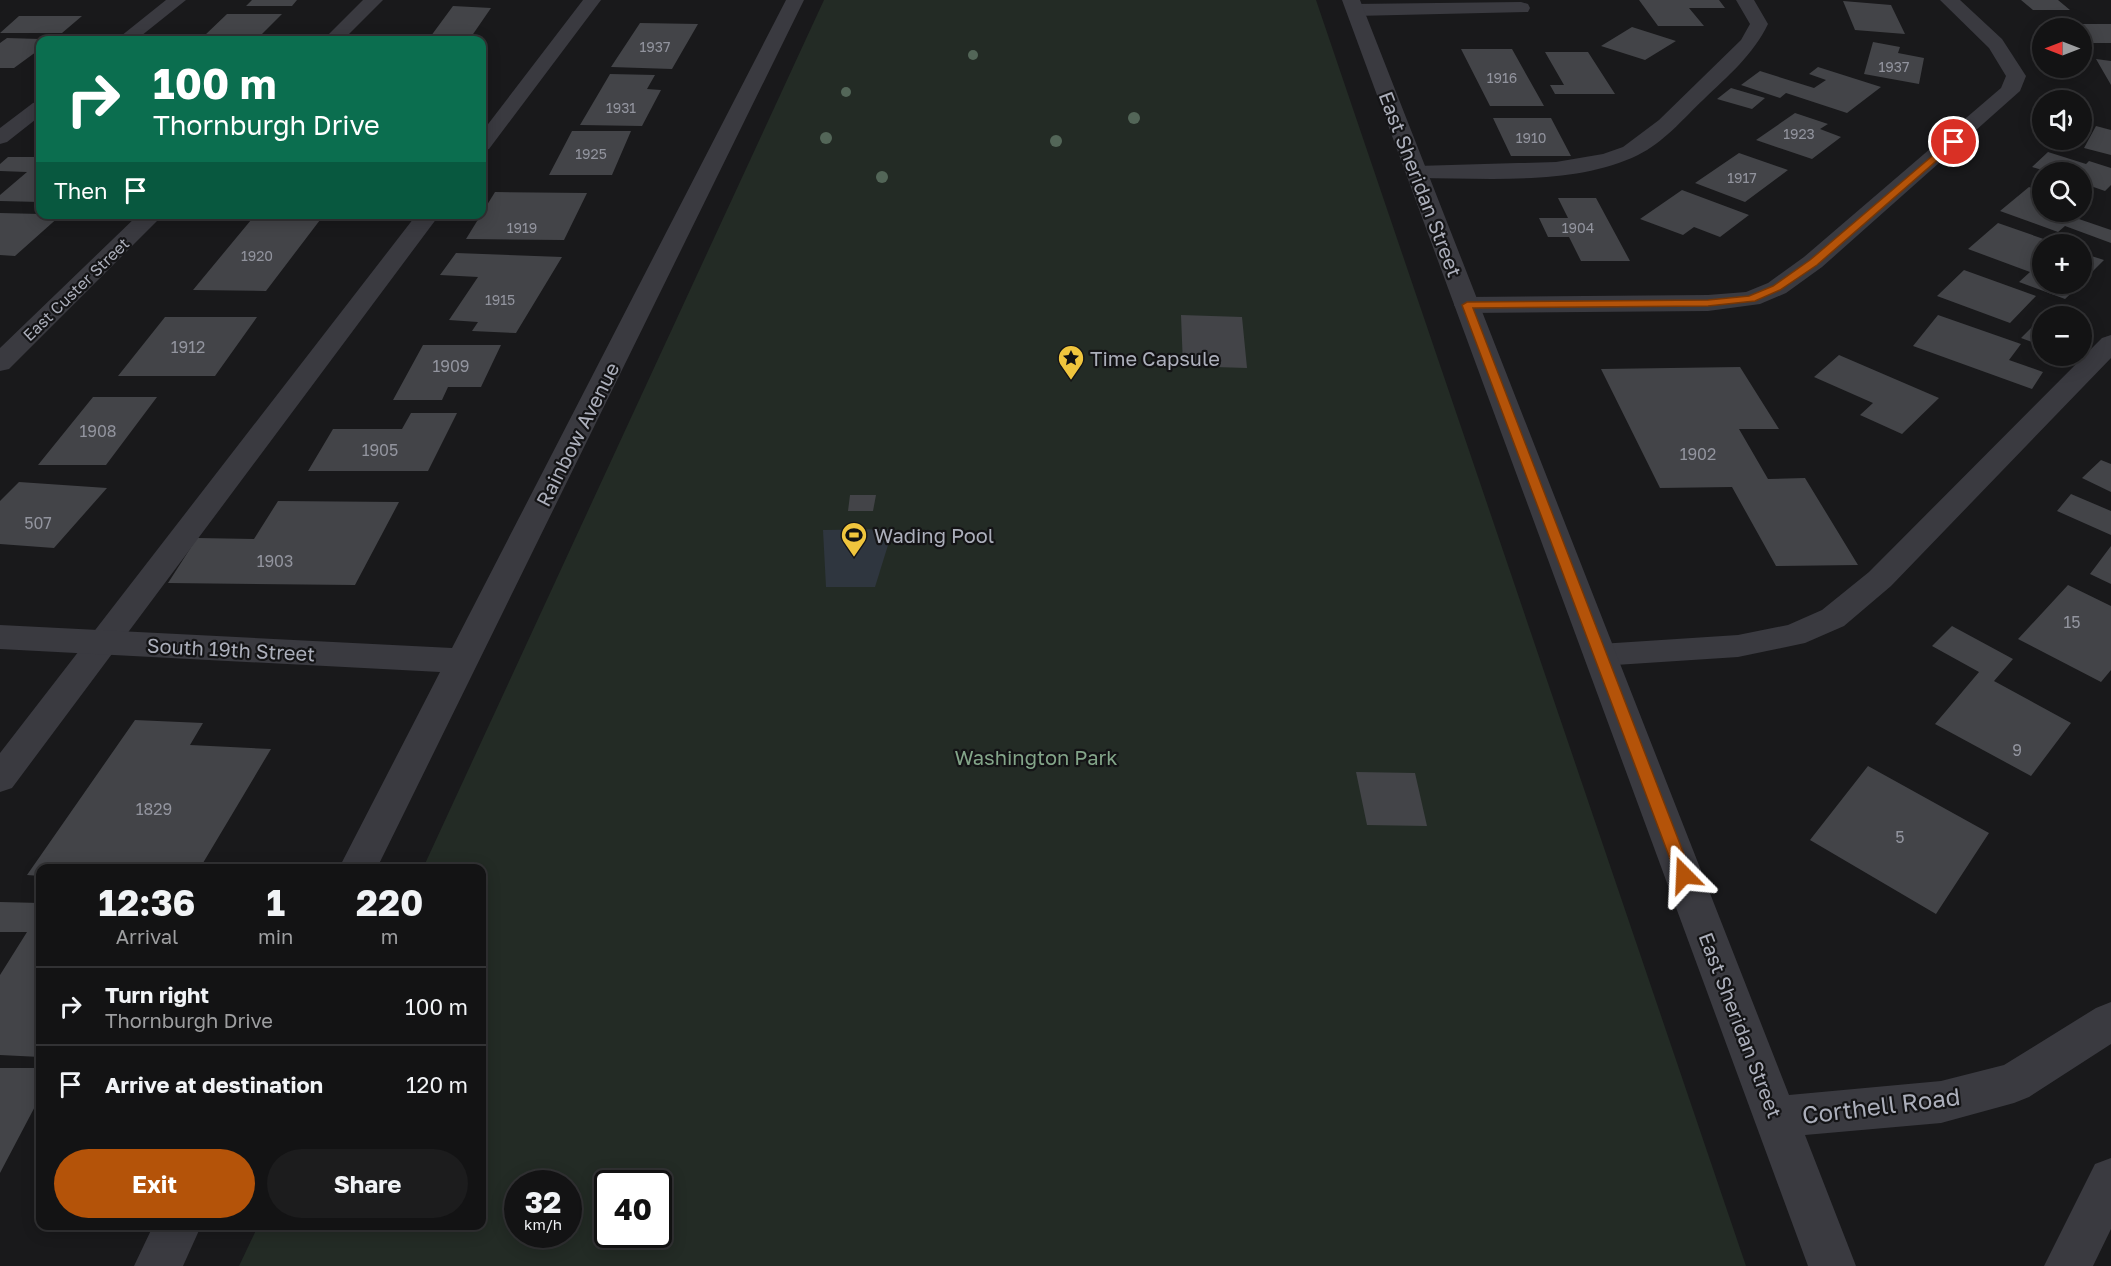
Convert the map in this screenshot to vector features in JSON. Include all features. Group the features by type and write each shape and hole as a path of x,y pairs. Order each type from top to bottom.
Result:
{"street":[{"path":"336,36 374,0"},
{"name":"Rainbow Avenue","path":"360,864 795,0"},
{"path":"1467,305 1708,303 1751,299 1777,288 1814,262 2010,91 2016,76 2008,58 1989,35 1949,0"},
{"name":"East Sheridan Street","path":"1521,8 1353,5 1832,1266"},
{"name":"East Custer Street","path":"0,363 148,219"},
{"name":"South 19th Street","path":"0,637 463,661"},
{"name":"Corthell Road","path":"1775,1117 1941,1102 2014,1083 2111,1021"},
{"path":"2068,1266 2111,1180"},
{"path":"158,1266 176,1230"}],"lane":[{"path":"130,36 177,0"},
{"path":"486,140 592,0"},
{"path":"1416,172 1574,166 1603,161 1629,152 1646,140 1723,72 1755,34 1759,24 1745,0"},
{"path":"0,138 36,109"},
{"path":"0,778 425,219"},
{"path":"1600,655 1738,646 1794,635 1833,618 1880,579 2111,343"}],"green space":[{"name":"Washington Park","path":"824,0 1316,0 1746,1266 239,1266 256,1230 486,1230 486,864 425,864"}],"shaded area":[{"name":"Wading Pool","path":"893,529 875,587 826,587 823,530"}],"building":[{"path":"252,0 297,0 292,6 246,6"},
{"path":"1639,0 1719,0 1725,8 1689,8 1704,26 1658,26"},
{"path":"2021,0 2058,0 2070,10 2033,10"},
{"path":"1843,1 1891,5 1905,34 1855,30"},
{"path":"453,6 491,8 472,36 431,36"},
{"path":"227,14 282,14 260,36 204,36"},
{"path":"19,16 82,16 62,33 0,33"},
{"path":"640,23 698,24 672,69 611,67"},
{"path":"2092,24 2111,24 2111,43 2092,43"},
{"path":"1632,27 1676,41 1645,60 1601,46"},
{"path":"7,38 36,39 36,52 14,68 0,68 0,43"},
{"path":"1873,42 1900,47 1898,53 1924,58 1919,84 1864,74"},
{"path":"1461,49 1512,49 1544,106 1490,106"},
{"path":"1545,52 1588,52 1615,94 1555,94 1550,85 1564,85"},
{"path":"2096,59 2111,61 2111,85"},
{"path":"1818,67 1881,87 1847,113 1786,93 1780,98 1741,85 1760,71 1814,88 1826,80 1809,74"},
{"path":"610,74 655,75 647,89 661,90 642,126 580,125"},
{"path":"1731,88 1765,98 1752,109 1717,99"},
{"path":"1795,113 1828,124 1820,129 1841,137 1812,159 1756,140"},
{"path":"1493,118 1551,118 1571,156 1511,156"},
{"path":"2096,126 2111,130 2111,155 2092,150 2092,133"},
{"path":"572,131 631,131 612,175 549,175"},
{"path":"2048,152 2080,162 2037,162"},
{"path":"1739,153 1788,170 1745,202 1695,183"},
{"path":"8,157 36,157 36,202 0,201 0,195 27,172 0,171 0,164"},
{"path":"2089,161 2111,168 2111,185 2105,191 2092,186 2092,162"},
{"path":"2029,187 2032,188 2032,222 2088,222 2111,230 2111,243 2092,234 2065,226 2058,232 2000,211"},
{"path":"1682,190 1749,215 1720,237 1694,227 1683,235 1640,219"},
{"path":"495,192 587,193 564,240 466,239 478,219 486,219 486,207"},
{"path":"1558,198 1596,198 1630,261 1581,261 1569,237 1548,237 1539,218 1568,218"},
{"path":"0,213 36,214 36,219 57,219 15,256 0,255"},
{"path":"251,220 320,220 266,291 193,290"},
{"path":"1998,223 2032,235 2032,287 2019,282 2030,272 1968,249"},
{"path":"456,253 562,257 516,333 472,331 478,322 449,320 478,277 440,275"},
{"path":"2092,256 2104,260 2092,272"},
{"path":"1964,270 2036,296 2010,323 1937,296"},
{"path":"2051,294 2070,294 2065,299"},
{"path":"1181,315 1242,317 1247,368 1183,366"},
{"path":"1938,315 2021,344 2009,360 2043,372 2032,389 1913,346"},
{"path":"165,317 257,317 215,376 118,376"},
{"path":"2032,327 2032,342 2021,338"},
{"path":"423,345 501,345 481,387 448,387 442,400 393,400"},
{"path":"1839,355 1939,398 1902,434 1860,415 1873,403 1814,377"},
{"path":"1740,367 1779,429 1739,429 1768,479 1805,478 1858,565 1776,566 1732,487 1660,488 1601,369"},
{"path":"93,397 157,397 106,465 38,465"},
{"path":"411,413 457,413 428,471 308,471 333,429 402,429"},
{"path":"2101,460 2111,464 2111,492 2082,478"},
{"path":"19,482 107,488 54,548 0,544 0,501"},
{"path":"2071,494 2111,511 2111,535 2057,511"},
{"path":"850,495 876,495 873,511 848,511"},
{"path":"278,501 399,502 355,585 168,583 197,538 254,539"},
{"path":"2111,546 2111,584 2090,574"},
{"path":"2068,585 2111,606 2111,670 2101,682 2018,639"},
{"path":"1952,626 2013,659 1994,681 2071,723 2031,776 1935,724 1979,672 1932,646"},
{"path":"135,720 203,723 190,745 271,749 202,864 36,864 36,876 27,875"},
{"path":"1868,766 1989,833 1936,914 1810,840"},
{"path":"1356,772 1415,773 1427,826 1367,825"},
{"path":"0,902 36,903 36,1057 0,1055 0,975 27,932 0,932"},
{"path":"0,1068 36,1068 36,1105 0,1173"}],"place":[{"name":"Time Capsule","path":"1071,381"},
{"name":"Wading Pool","path":"854,558"}],"route":[{"path":"1684,875 1467,305 1708,303 1751,299 1777,288 1814,262 1954,142"}]}
